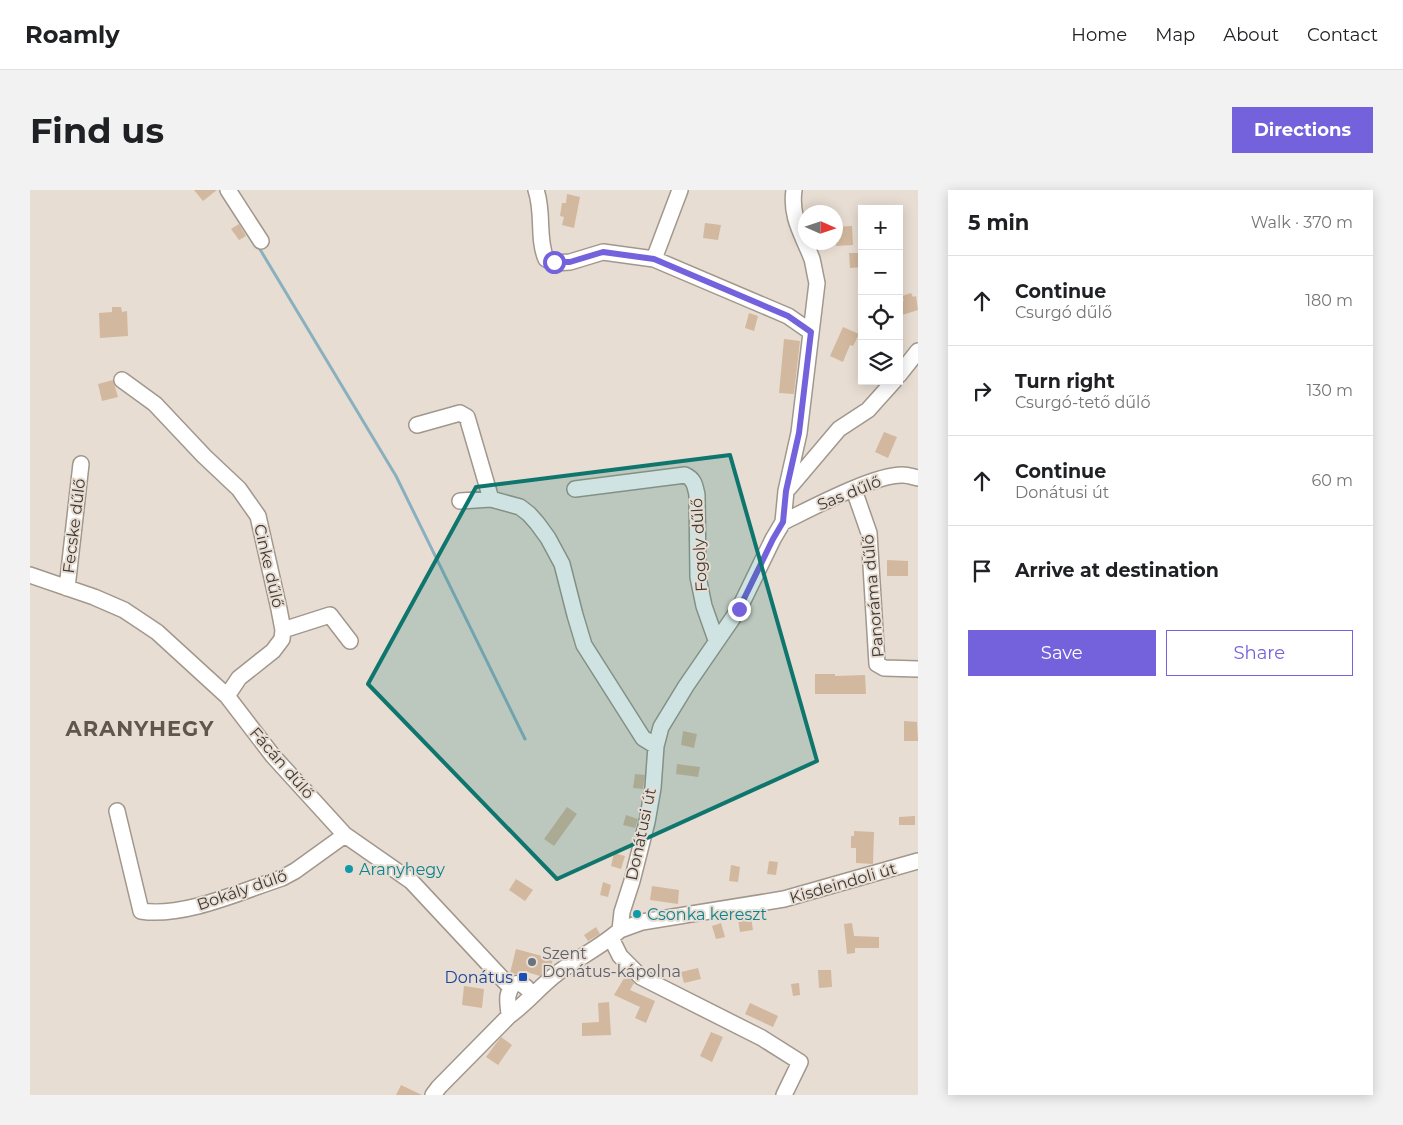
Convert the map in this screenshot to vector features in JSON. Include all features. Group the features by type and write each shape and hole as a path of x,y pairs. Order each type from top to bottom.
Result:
{"street":[{"path":"228,190 260,241"},
{"path":"536,190 541,203 542,250 546,259 554,262 570,262 603,252 654,259 788,316 811,332"},
{"path":"654,259 680,190"},
{"path":"783,522 786,491 799,433 817,283 812,260 795,220 794,190"},
{"path":"903,370 918,351"},
{"name":"Cinke dűlő","path":"122,380 154,404 239,489 258,516 283,630 282,639 273,650 239,678 227,696"},
{"path":"786,491 839,429 868,410 890,385"},
{"path":"417,425 460,413 468,417 491,499"},
{"name":"Fecske dűlő","path":"67,588 81,464"},
{"name":"Fogoly dűlő","path":"575,489 685,475 691,478 695,484 697,495 698,577 704,606 716,640"},
{"name":"Sas dűlő","path":"783,522 854,490 893,476 903,475 918,478"},
{"name":"Panoráma dűlő","path":"854,490 870,533 877,664 884,668 918,669"},
{"path":"460,501 491,499 520,508 529,514 548,538 562,564 584,645 643,738 656,746"},
{"name":"Donátusi út","path":"615,934 632,881 647,822 653,788 656,746 661,727 716,640 739,609 783,522"},
{"name":"Fácán dűlő","path":"30,575 94,597 124,610 144,622 178,649 227,696 273,756 345,835 411,881 511,988"},
{"path":"283,630 330,615 350,641"},
{"name":"Bokály dűlő","path":"117,811 141,911 150,912 198,907 282,878 295,872 345,835"},
{"name":"Kisdeindoli út","path":"615,934 642,922 784,899 918,861"},
{"path":"433,1095 510,1016 558,973 615,934 620,956 641,977 762,1038 800,1062 784,1095"},
{"path":"510,1016 508,998 511,988 522,984 528,987 532,996"}],"highlighted area":[{"path":"730,455 817,761 557,879 368,684 476,487"}],"building":[{"path":"194,190 217,190 203,201"},
{"path":"567,194 580,197 574,228 562,225 564,217 560,216 562,203 566,203"},
{"path":"705,223 721,225 718,240 703,238"},
{"path":"239,224 246,236 239,240 231,229"},
{"path":"852,226 853,245 843,246 843,227"},
{"path":"849,253 858,253 858,267 850,268"},
{"path":"911,293 913,297 916,296 918,310 903,315 903,296"},
{"path":"112,307 121,307 122,312 127,311 128,336 100,338 99,313 112,312"},
{"path":"749,313 758,316 754,331 745,328"},
{"path":"843,327 858,334 853,346 850,345 843,362 830,356"},
{"path":"784,339 800,341 794,394 779,393"},
{"path":"113,380 118,397 102,401 98,384"},
{"path":"884,432 897,437 888,458 875,452"},
{"path":"887,560 908,561 908,576 887,576"},
{"path":"815,674 835,674 835,676 865,675 866,694 815,694"},
{"path":"904,721 917,722 918,741 904,741"},
{"path":"683,731 697,734 694,748 681,745"},
{"path":"677,764 700,767 698,777 676,774"},
{"path":"635,774 645,775 643,789 633,788"},
{"path":"567,807 577,814 554,846 544,839"},
{"path":"626,815 638,819 635,828 623,825"},
{"path":"915,816 915,825 899,825 899,817"},
{"path":"854,831 874,832 873,864 856,863 856,848 851,848 851,836 854,836"},
{"path":"614,853 625,856 621,869 611,866"},
{"path":"769,861 778,862 776,875 767,874"},
{"path":"731,865 740,867 738,882 729,881"},
{"path":"516,879 533,890 525,901 509,890"},
{"path":"603,882 611,885 608,897 600,895"},
{"path":"652,886 679,890 678,904 650,900"},
{"path":"751,917 753,930 740,932 738,919"},
{"path":"721,923 725,937 716,939 712,926"},
{"path":"852,923 854,936 879,937 879,948 855,948 855,953 847,954 844,924"},
{"path":"596,927 600,934 588,941 584,935"},
{"name":"Szent Donátus-kápolna","path":"516,949 553,959 551,966 546,966 540,976 523,971 522,975 510,973"},
{"path":"698,968 701,979 684,983 681,972"},
{"path":"818,970 831,970 832,987 819,988"},
{"path":"626,975 634,983 630,990 655,1001 646,1023 635,1018 640,1007 614,995"},
{"path":"799,983 800,995 793,996 791,984"},
{"path":"464,986 484,989 482,1008 462,1005"},
{"path":"609,1002 611,1035 582,1036 582,1023 599,1022 598,1003"},
{"path":"750,1003 778,1016 773,1027 745,1014"},
{"path":"711,1032 723,1037 712,1062 700,1056"},
{"path":"501,1037 512,1045 498,1065 486,1057"},
{"path":"401,1085 422,1095 396,1095"}],"waterway":[{"path":"258,246 396,476 525,739"}],"place":[{"name":"Aranyhegy","path":"349,869"},
{"name":"Csonka kereszt","path":"637,914"},
{"name":"Szent Donátus-kápolna","path":"532,962"},
{"name":"Donátus","path":"523,977"}],"district":[{"name":"ARANYHEGY","path":"140,728"}],"route":[{"path":"554,262 570,262 603,252 654,259 788,316 811,332 799,433 786,491 783,522 739,609"}]}
